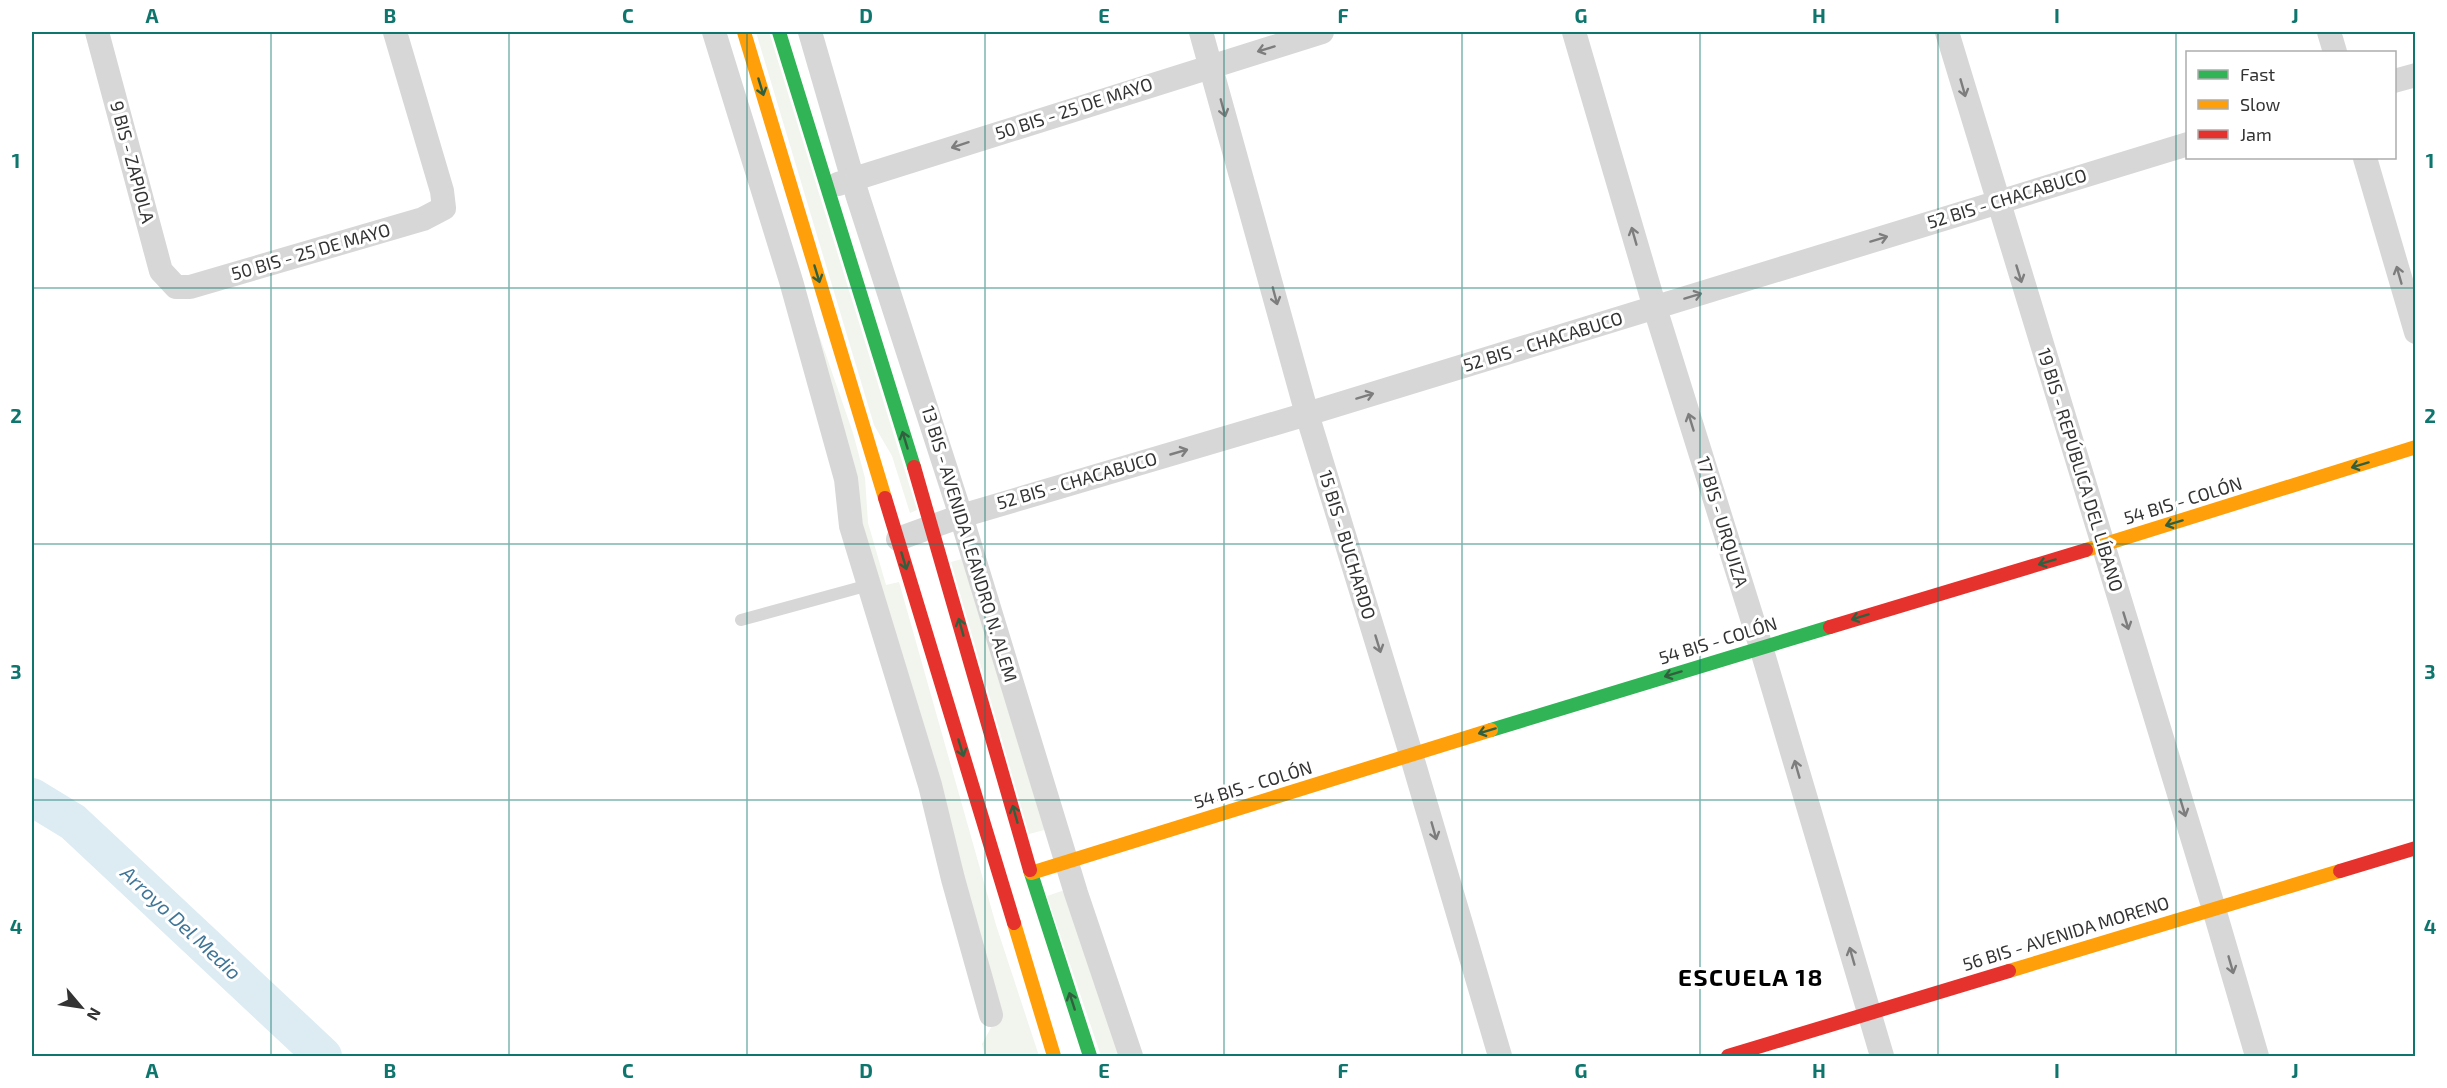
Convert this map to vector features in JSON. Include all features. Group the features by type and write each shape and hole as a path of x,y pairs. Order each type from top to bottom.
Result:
{"main road":[{"path":"744,32 1054,1056"},
{"name":"13 BIS - AVENIDA LEANDRO N. ALEM","path":"778,32 933,527 1032,873 1090,1056"},
{"name":"54 BIS - COLÓN","path":"1032,873 1411,754 2103,545 2415,447"},
{"name":"56 BIS - AVENIDA MORENO","path":"1728,1056 2415,848"}],"street":[{"name":"9 BIS - ZAPIOLA","path":"97,32 161,271 176,287"},
{"name":"50 BIS - 25 DE MAYO","path":"176,287 190,287 412,222 444,208 442,191 394,32"},
{"path":"714,32 791,281 846,479 851,526 930,785 953,879 991,1015"},
{"name":"13 BIS - AVENIDA LEANDRO N. ALEM","path":"810,32 853,180 961,516 1066,862 1131,1056"},
{"name":"15 BIS - BUCHARDO","path":"1201,32 1307,414 1500,1056"},
{"name":"50 BIS - 25 DE MAYO","path":"826,188 1211,65 1322,32"},
{"name":"17 BIS - URQUIZA","path":"1574,32 1655,308 1761,647 1882,1056"},
{"name":"19 BIS - REPÚBLICA DEL LÍBANO","path":"1947,32 2257,1056"},
{"path":"2329,32 2335,51"},
{"path":"2396,80 2415,75"},
{"name":"52 BIS - CHACABUCO","path":"898,539 961,516 1307,414 2186,144"},
{"path":"2365,159 2415,332"}],"lane":[{"path":"741,620 869,585"}],"shaded area":[{"path":"756,32 769,32 917,510 910,513 892,456 874,425"},
{"path":"782,228 853,433 865,478 868,523 886,585 899,582 996,925 1039,1056 985,1056 982,1044 998,1015 872,580"},
{"path":"962,559 1048,829 1029,834 951,562"},
{"path":"1065,890 1121,1056 1101,1056 1047,896"}],"waterway":[{"name":"Arroyo Del Medio","path":"32,797 73,822 323,1056"}],"traffic: fast":[{"path":"779,32 914,467"},
{"path":"1491,730 1830,627"},
{"path":"1030,870 1090,1056"}],"traffic: slow":[{"path":"744,32 885,498"},
{"path":"2086,550 2416,447"},
{"path":"1031,873 1491,730"},
{"path":"2009,971 2340,871"},
{"path":"1014,923 1054,1056"}],"traffic: jam":[{"path":"914,467 1030,870"},
{"path":"885,498 1014,923"},
{"path":"1830,627 2086,550"},
{"path":"2340,871 2416,848"},
{"path":"1728,1056 2009,971"}],"district":[{"name":"ESCUELA 18","path":"1751,978"}]}
